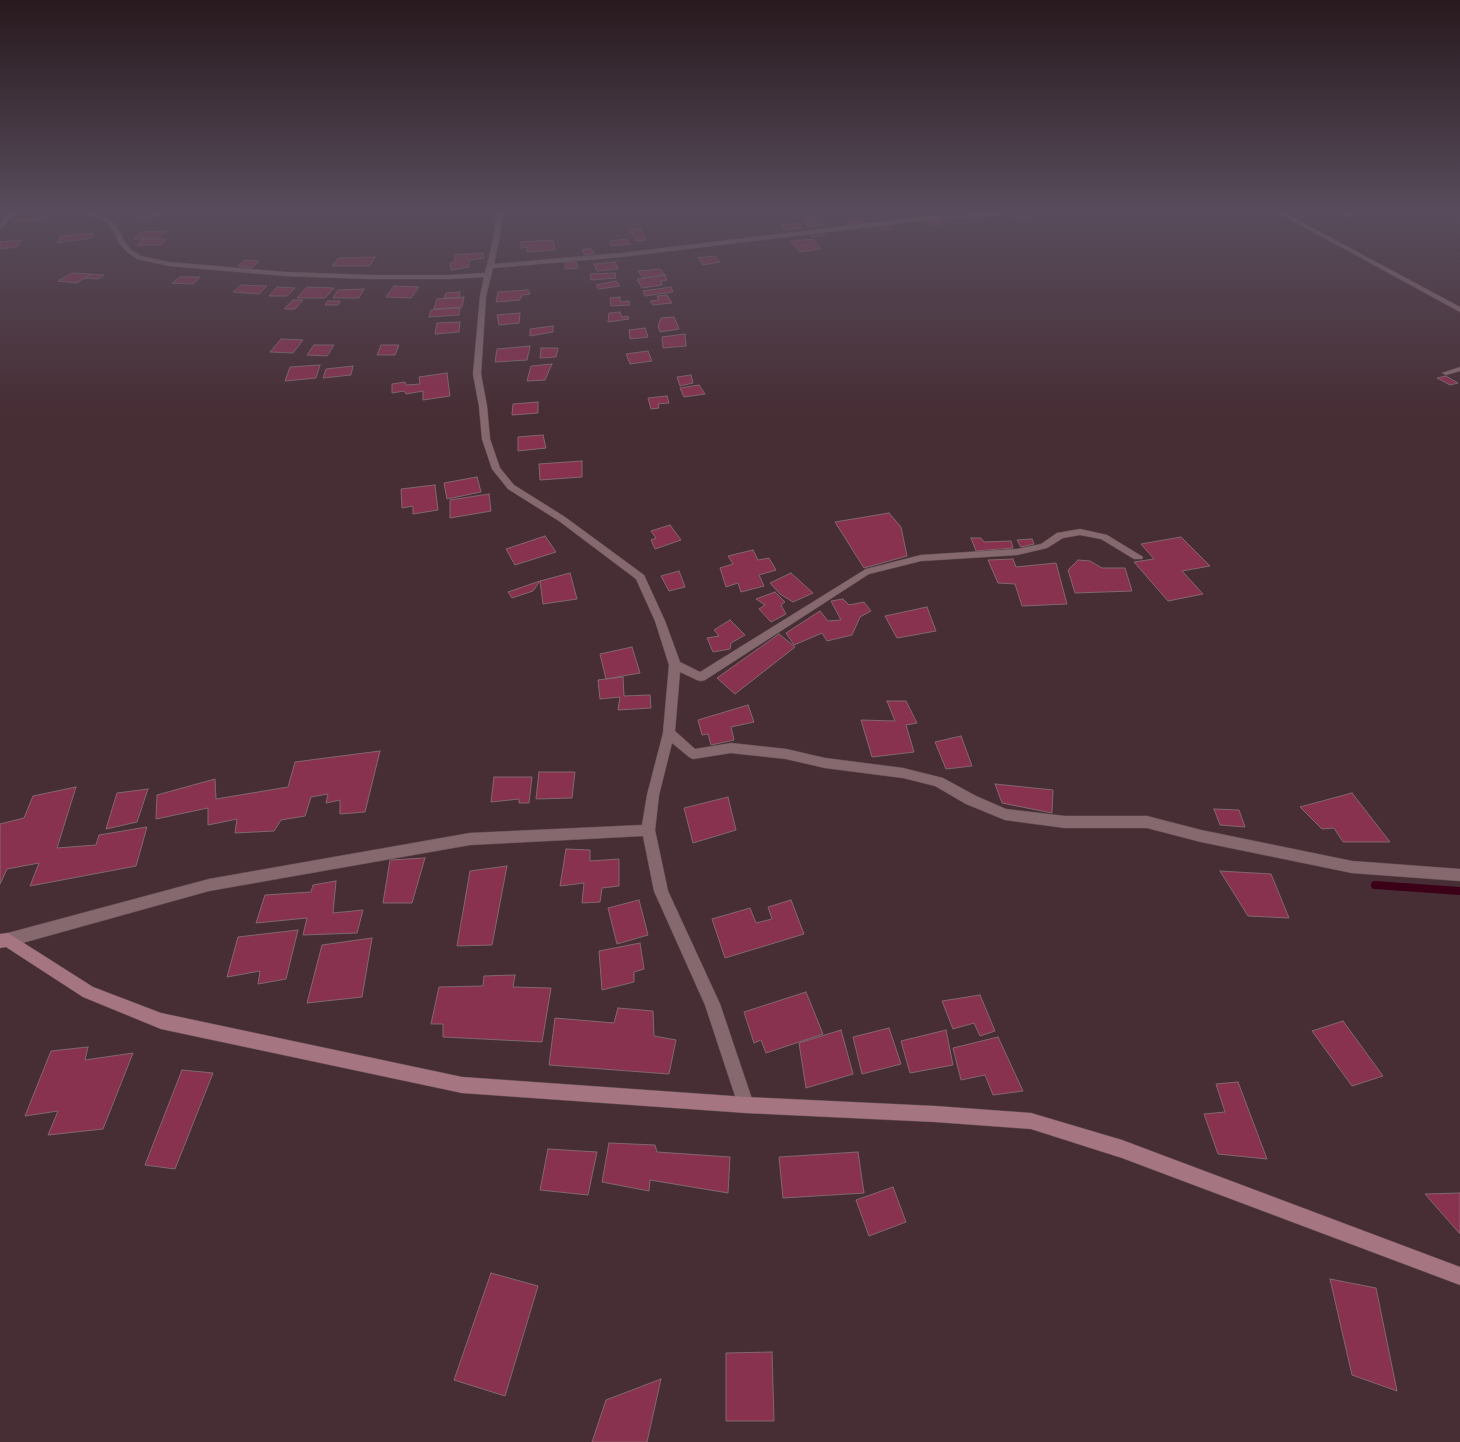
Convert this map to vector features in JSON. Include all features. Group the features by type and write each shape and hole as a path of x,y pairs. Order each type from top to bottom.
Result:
{"street":[{"path":"487,278 483,296 478,374 484,406 486,439 496,469 511,487 562,519 640,577 660,621 675,665 669,733 653,795 648,830 661,891 712,1004 746,1105"},
{"path":"1402,278 1460,310"},
{"path":"1446,373 1460,369"},
{"path":"675,665 701,677 866,572 921,558 1017,552 1044,546 1060,535 1080,532 1104,537 1138,557"},
{"path":"669,733 693,754 731,748 786,754 825,763 903,773 938,782 971,800 1005,814 1065,822 1146,822 1201,836 1352,867 1460,876"},
{"path":"4,940 209,886 470,839 648,830"},
{"path":"4,940 88,992 161,1021 462,1084 746,1105 935,1114 1031,1121 1122,1149 1460,1276"}],"building":[{"path":"63,278 84,278 77,283 58,281"},
{"path":"178,278 199,278 193,284 172,283"},
{"path":"591,278 612,278 591,280"},
{"path":"666,278 667,280 661,281 662,285 642,288 637,279"},
{"path":"616,281 620,286 599,289 596,285"},
{"path":"241,285 267,286 259,294 233,292"},
{"path":"394,286 419,287 411,298 386,297"},
{"path":"277,287 295,288 287,296 269,296"},
{"path":"307,287 334,288 325,298 297,298"},
{"path":"671,287 673,292 645,296 643,291"},
{"path":"364,289 359,298 333,298 338,290"},
{"path":"528,290 530,294 522,295 520,300 496,302 498,292"},
{"path":"460,292 459,298 444,298 446,293"},
{"path":"667,295 672,303 653,305 650,301 659,300 657,296"},
{"path":"464,297 462,307 434,309 437,299"},
{"path":"620,297 620,302 629,301 630,305 611,306 610,298"},
{"path":"293,300 303,300 295,309 284,309"},
{"path":"328,301 340,301 338,305 325,305"},
{"path":"460,308 459,315 429,317 431,310"},
{"path":"620,312 622,317 628,316 629,319 608,322 609,313"},
{"path":"520,313 519,323 499,325 497,315"},
{"path":"674,317 679,329 660,332 658,326 661,318"},
{"path":"460,322 459,332 435,334 437,323"},
{"path":"553,326 553,332 530,336 530,329"},
{"path":"645,328 648,337 630,339 629,330"},
{"path":"685,334 686,346 663,348 662,337"},
{"path":"281,339 303,340 293,353 270,352"},
{"path":"314,345 334,345 327,356 307,355"},
{"path":"381,345 399,345 395,355 377,355"},
{"path":"530,346 527,360 495,362 497,349"},
{"path":"541,348 558,348 556,357 540,358"},
{"path":"648,351 652,361 630,364 626,354"},
{"path":"552,364 545,380 527,381 531,366"},
{"path":"320,365 316,378 285,381 290,367"},
{"path":"353,366 351,375 323,378 326,369"},
{"path":"447,373 450,396 423,400 423,391 406,394 404,391 392,393 392,384 405,382 406,385 420,384 419,377"},
{"path":"691,375 693,383 680,386 677,377"},
{"path":"1446,376 1458,383 1450,385 1437,378"},
{"path":"699,385 705,394 684,397 680,388"},
{"path":"667,396 669,403 658,404 659,408 651,409 648,398"},
{"path":"538,402 538,413 512,415 513,404"},
{"path":"543,435 546,448 518,451 518,437"},
{"path":"582,461 582,477 540,480 539,464"},
{"path":"477,477 481,492 447,499 444,483"},
{"path":"435,485 438,510 413,514 413,506 402,508 401,489"},
{"path":"489,494 491,511 450,518 450,500"},
{"path":"889,513 901,527 907,556 864,568 835,522"},
{"path":"670,525 681,540 655,549 651,540 656,538 651,531"},
{"path":"545,536 556,552 515,565 506,549"},
{"path":"1181,537 1210,566 1182,571 1203,594 1168,601 1134,562 1154,559 1141,544"},
{"path":"971,538 981,538 984,542 1011,541 1013,548 976,551"},
{"path":"1032,539 1034,544 1021,547 1017,540"},
{"path":"753,550 758,560 769,558 776,570 759,575 764,586 741,592 738,583 726,587 720,568 733,564 728,556"},
{"path":"1013,559 1016,567 1056,563 1067,604 1022,606 1015,584 998,583 988,560"},
{"path":"1078,560 1090,561 1102,568 1125,568 1132,591 1075,593 1068,570"},
{"path":"679,571 685,587 669,591 661,576"},
{"path":"570,573 577,599 543,604 540,581"},
{"path":"791,573 813,593 793,602 780,594 770,583"},
{"path":"540,581 533,591 512,598 508,592"},
{"path":"775,592 785,602 781,605 786,614 771,622 759,609 765,605 756,599"},
{"path":"843,599 849,605 864,602 871,611 860,617 852,635 827,641 822,633 794,645 786,633 820,611 828,621 841,620 831,601"},
{"path":"927,607 936,631 897,638 885,616"},
{"path":"730,620 745,635 731,643 730,649 713,652 707,638 719,636 714,630"},
{"path":"779,634 795,647 735,694 717,678"},
{"path":"632,647 640,673 606,679 600,654"},
{"path":"623,677 624,696 650,695 651,708 618,710 620,697 600,699 598,680"},
{"path":"887,701 906,701 917,723 906,725 914,752 872,757 861,720 895,721"},
{"path":"748,705 754,722 731,727 734,740 711,745 708,734 702,735 698,720"},
{"path":"961,736 972,766 946,769 935,742"},
{"path":"380,751 365,812 340,814 340,800 326,803 328,794 311,797 305,816 281,820 274,831 235,833 237,819 208,825 208,808 156,819 157,795 215,779 216,799 288,787 295,762"},
{"path":"539,772 575,772 572,798 536,799"},
{"path":"494,777 532,777 529,803 519,803 519,799 491,802"},
{"path":"995,784 1053,790 1052,813 1002,803"},
{"path":"76,787 57,848 96,845 99,835 147,827 136,866 30,886 39,863 7,869 0,884 0,824 24,818 33,796"},
{"path":"148,789 137,822 106,829 117,793"},
{"path":"1352,793 1390,842 1343,842 1334,828 1322,829 1300,807"},
{"path":"728,797 736,830 693,843 684,808"},
{"path":"1214,809 1239,810 1245,827 1220,825"},
{"path":"566,849 590,850 590,861 619,859 619,886 602,888 600,902 582,903 584,883 560,886"},
{"path":"425,858 412,903 383,903 390,860"},
{"path":"507,866 492,945 457,946 470,871"},
{"path":"1220,871 1271,874 1289,918 1248,916"},
{"path":"336,881 333,913 363,910 357,933 303,935 307,918 256,923 265,895 311,892 313,885"},
{"path":"639,900 648,935 617,944 608,908"},
{"path":"791,900 804,934 725,958 712,919 750,908 756,923 772,919 768,907"},
{"path":"298,930 286,979 258,984 260,971 227,977 238,937"},
{"path":"372,938 362,997 307,1003 322,945"},
{"path":"640,943 644,969 634,972 634,982 602,990 599,951"},
{"path":"515,975 513,987 551,988 542,1042 443,1037 443,1024 431,1024 439,987 483,986 484,976"},
{"path":"806,992 823,1034 766,1053 761,1040 754,1043 744,1012"},
{"path":"980,995 995,1031 980,1036 974,1023 953,1029 942,1001"},
{"path":"618,1008 653,1011 654,1036 676,1040 669,1074 549,1065 555,1018 614,1023"},
{"path":"1343,1021 1383,1076 1352,1086 1312,1031"},
{"path":"889,1028 901,1064 862,1074 853,1037"},
{"path":"841,1030 853,1074 806,1088 799,1043"},
{"path":"946,1030 953,1065 910,1073 901,1041"},
{"path":"998,1037 1023,1091 993,1095 985,1075 961,1080 953,1048"},
{"path":"88,1047 85,1060 133,1053 103,1129 48,1135 58,1111 25,1116 51,1051"},
{"path":"182,1070 213,1073 175,1169 145,1165"},
{"path":"1238,1082 1267,1159 1218,1154 1204,1114 1225,1112 1216,1084"},
{"path":"609,1143 655,1145 657,1152 730,1157 728,1193 650,1180 649,1191 602,1182"},
{"path":"548,1149 597,1152 588,1195 540,1190"},
{"path":"858,1152 864,1193 783,1198 779,1157"},
{"path":"893,1187 906,1222 869,1236 856,1200"},
{"path":"1460,1193 1460,1234 1425,1194"},
{"path":"491,1273 538,1286 505,1396 454,1380"},
{"path":"1330,1279 1376,1288 1397,1391 1352,1375"},
{"path":"772,1352 774,1421 726,1421 726,1353"},
{"path":"661,1379 647,1442 592,1442 606,1400"}],"waterway":[{"path":"1375,885 1460,891"}]}
